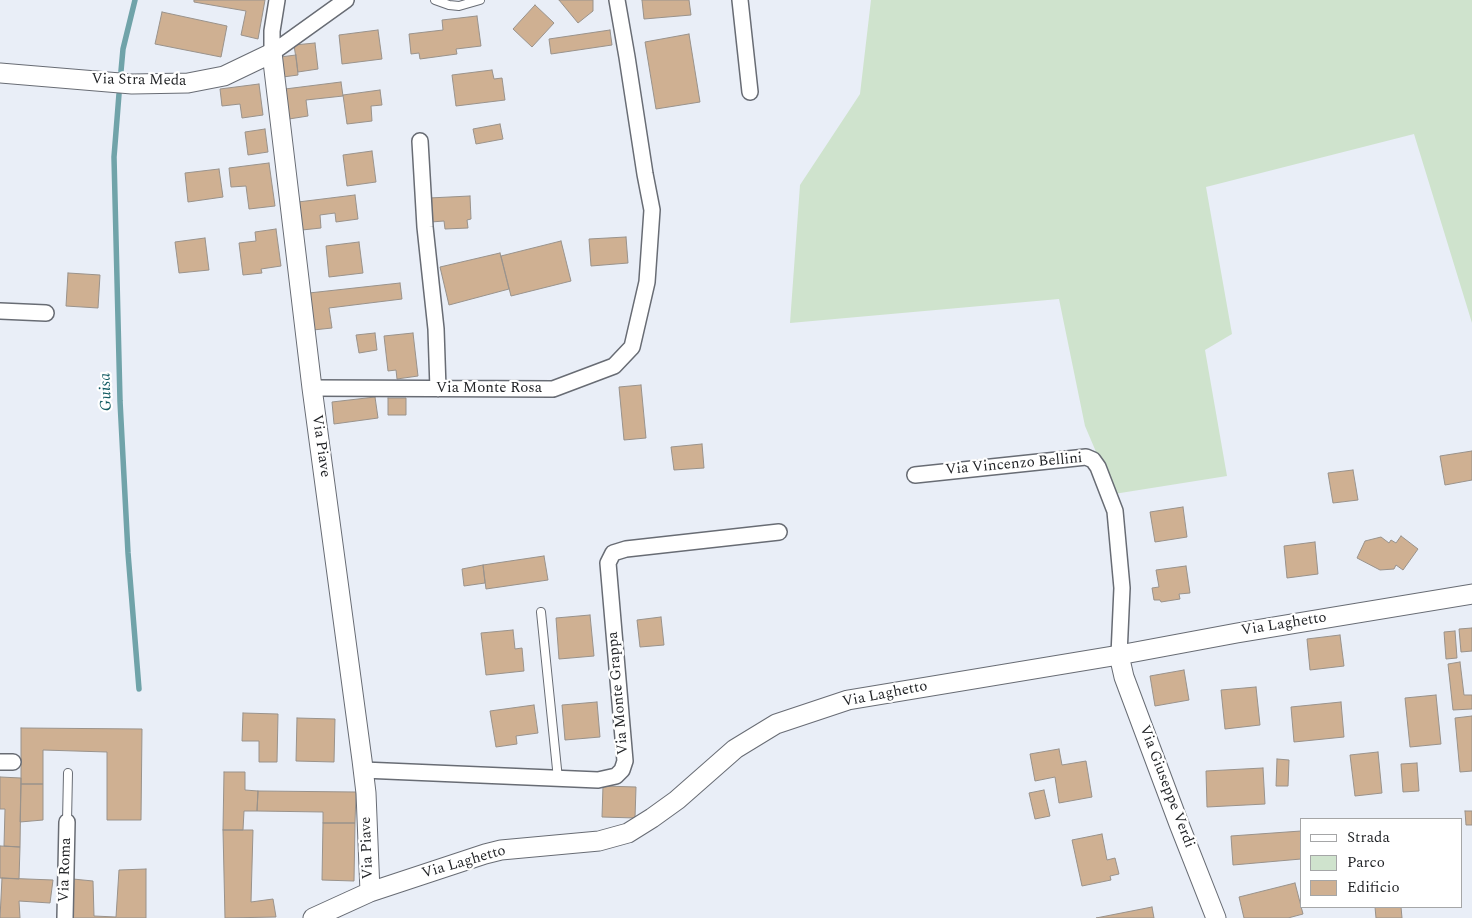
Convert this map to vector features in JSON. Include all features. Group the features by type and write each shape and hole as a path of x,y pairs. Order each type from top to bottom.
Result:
{"street":[{"name":"Via Piave","path":"277,0 272,31 272,53 312,388 366,793 370,892"},
{"name":"Via Stra Meda","path":"0,74 132,84 188,83 224,76 272,53 346,0"},
{"name":"Via Monte Rosa","path":"312,388 552,389 614,366 632,347 647,282 652,210 616,0"},
{"path":"740,0 750,92"},
{"path":"420,141 425,227 436,329 438,389"},
{"path":"0,311 46,313"},
{"name":"Via Vincenzo Bellini","path":"915,475 1086,457 1093,460 1098,467 1115,511 1122,588 1119,655"},
{"name":"Via Monte Grappa","path":"363,770 598,780 616,776 622,770 626,761 608,563 613,552 779,532"},
{"name":"Via Laghetto","path":"313,918 370,892 485,854 501,850 599,841 628,833 677,800 735,749 759,734 776,724 848,700 1472,594"},
{"name":"Via Giuseppe Verdi","path":"1119,655 1124,677 1216,918"},
{"name":"Via Roma","path":"64,918 67,822"}],"lane":[{"path":"435,0 459,6 480,0"},
{"path":"542,612 558,779"},
{"path":"67,822 68,773"}],"green space":[{"path":"871,0 1472,0 1472,323 1414,134 1206,187 1232,334 1205,350 1227,476 1114,494 1085,426 1059,299 790,323 800,185 860,94"}],"building":[{"path":"194,0 265,0 258,39 241,35 246,11 194,2"},
{"path":"559,0 593,0 593,11 578,23"},
{"path":"642,0 689,0 691,15 644,19"},
{"path":"535,5 554,23 532,47 513,29"},
{"path":"162,12 227,26 221,57 155,44"},
{"path":"477,16 481,46 456,49 457,54 420,59 419,53 411,54 409,34 443,30 442,20"},
{"path":"378,30 382,59 342,64 339,35"},
{"path":"610,30 612,45 551,54 549,39"},
{"path":"689,34 700,102 656,109 645,42"},
{"path":"315,43 318,69 298,72 294,45"},
{"path":"296,55 298,75 283,77 280,57"},
{"path":"492,70 494,79 502,78 505,100 456,106 452,75"},
{"path":"341,82 343,96 306,100 308,116 289,119 285,89"},
{"path":"259,84 263,115 242,118 240,104 222,106 220,89"},
{"path":"380,90 382,105 371,106 372,121 347,124 343,95"},
{"path":"500,124 503,139 476,144 473,129"},
{"path":"265,129 268,152 248,155 245,132"},
{"path":"372,151 376,182 347,186 343,155"},
{"path":"269,163 275,206 249,209 246,186 231,187 229,168"},
{"path":"219,169 223,197 188,202 185,173"},
{"path":"355,195 358,219 336,222 335,213 320,215 321,228 302,230 298,202"},
{"path":"470,196 471,219 467,220 468,228 445,229 444,221 431,222 429,198"},
{"path":"276,229 281,266 261,269 262,273 243,275 239,243 256,241 255,232"},
{"path":"626,237 628,263 591,266 589,239"},
{"path":"205,238 209,270 179,273 175,242"},
{"path":"561,241 571,281 511,296 501,256"},
{"path":"359,242 363,273 329,277 326,246"},
{"path":"500,253 509,289 449,305 440,267"},
{"path":"68,273 100,275 98,308 66,306"},
{"path":"400,283 402,299 329,308 332,328 313,330 309,293"},
{"path":"375,333 377,350 359,353 356,335"},
{"path":"413,333 418,376 397,379 396,370 388,371 384,336"},
{"path":"641,385 646,438 624,440 619,387"},
{"path":"375,397 378,418 334,424 332,402"},
{"path":"388,398 406,398 406,415 388,415"},
{"path":"702,444 704,468 674,470 671,447"},
{"path":"1472,451 1472,480 1445,485 1440,456"},
{"path":"1353,470 1358,500 1333,503 1328,473"},
{"path":"1183,507 1187,537 1155,542 1150,512"},
{"path":"1401,536 1418,549 1403,570 1396,565 1394,569 1380,570 1357,558 1365,541 1381,537 1389,543 1391,540 1396,543"},
{"path":"1315,542 1318,574 1287,578 1284,546"},
{"path":"544,556 548,580 486,589 483,565"},
{"path":"483,565 485,583 464,586 462,569"},
{"path":"1186,566 1190,593 1179,594 1180,599 1161,602 1160,600 1154,600 1152,588 1159,587 1156,570"},
{"path":"590,615 594,656 559,659 556,618"},
{"path":"661,617 664,645 640,647 637,620"},
{"path":"1472,628 1472,651 1461,652 1459,629"},
{"path":"513,630 515,649 522,648 524,671 486,675 481,633"},
{"path":"1455,631 1457,658 1446,659 1444,632"},
{"path":"1340,635 1344,666 1310,670 1307,639"},
{"path":"1460,662 1464,695 1472,695 1472,709 1453,710 1448,664"},
{"path":"1184,670 1189,700 1155,706 1150,676"},
{"path":"1256,687 1260,725 1225,729 1221,690"},
{"path":"1436,695 1441,744 1410,747 1405,698"},
{"path":"597,702 600,737 565,740 562,705"},
{"path":"1341,702 1344,737 1294,742 1291,707"},
{"path":"534,705 538,733 516,736 517,744 496,747 490,711"},
{"path":"243,713 278,714 277,762 259,762 259,741 242,741"},
{"path":"1472,716 1472,771 1460,772 1455,718"},
{"path":"297,718 335,719 334,762 296,761"},
{"path":"21,728 142,729 141,820 107,820 107,752 43,750 43,784 21,784"},
{"path":"1059,749 1062,765 1086,761 1092,797 1059,803 1055,777 1035,781 1030,754"},
{"path":"1378,752 1382,793 1355,796 1350,755"},
{"path":"1277,759 1289,760 1288,786 1276,786"},
{"path":"1417,763 1419,791 1403,792 1401,764"},
{"path":"1263,768 1265,804 1207,807 1206,771"},
{"path":"224,772 245,772 245,790 258,791 257,811 244,811 243,830 223,830"},
{"path":"0,777 21,778 20,847 4,846 5,809 0,809"},
{"path":"21,784 43,784 43,820 20,822"},
{"path":"603,786 636,787 635,818 602,817"},
{"path":"1044,790 1050,816 1035,819 1029,793"},
{"path":"258,791 356,792 355,823 323,823 323,812 257,811"},
{"path":"1465,811 1472,811 1472,825 1466,825"},
{"path":"323,823 355,823 354,881 322,880"},
{"path":"223,830 253,830 251,902 273,899 276,917 225,918"},
{"path":"1300,831 1300,859 1233,865 1231,836"},
{"path":"1102,834 1107,860 1115,858 1119,874 1110,876 1111,880 1082,886 1072,840"},
{"path":"0,846 20,847 19,879 0,878"},
{"path":"146,869 146,918 72,918 73,879 93,881 94,916 116,917 119,870"},
{"path":"2,878 53,880 50,903 19,901 20,918 0,918"},
{"path":"1295,883 1303,914 1288,918 1244,918 1239,897"},
{"path":"1152,907 1154,918 1096,918"},
{"path":"1375,908 1401,908 1402,918 1376,918"}],"waterway":[{"name":"Guisa","path":"121,71 123,49 135,0"},
{"name":"Guisa","path":"119,94 114,157 120,401 128,553 139,689"}]}
